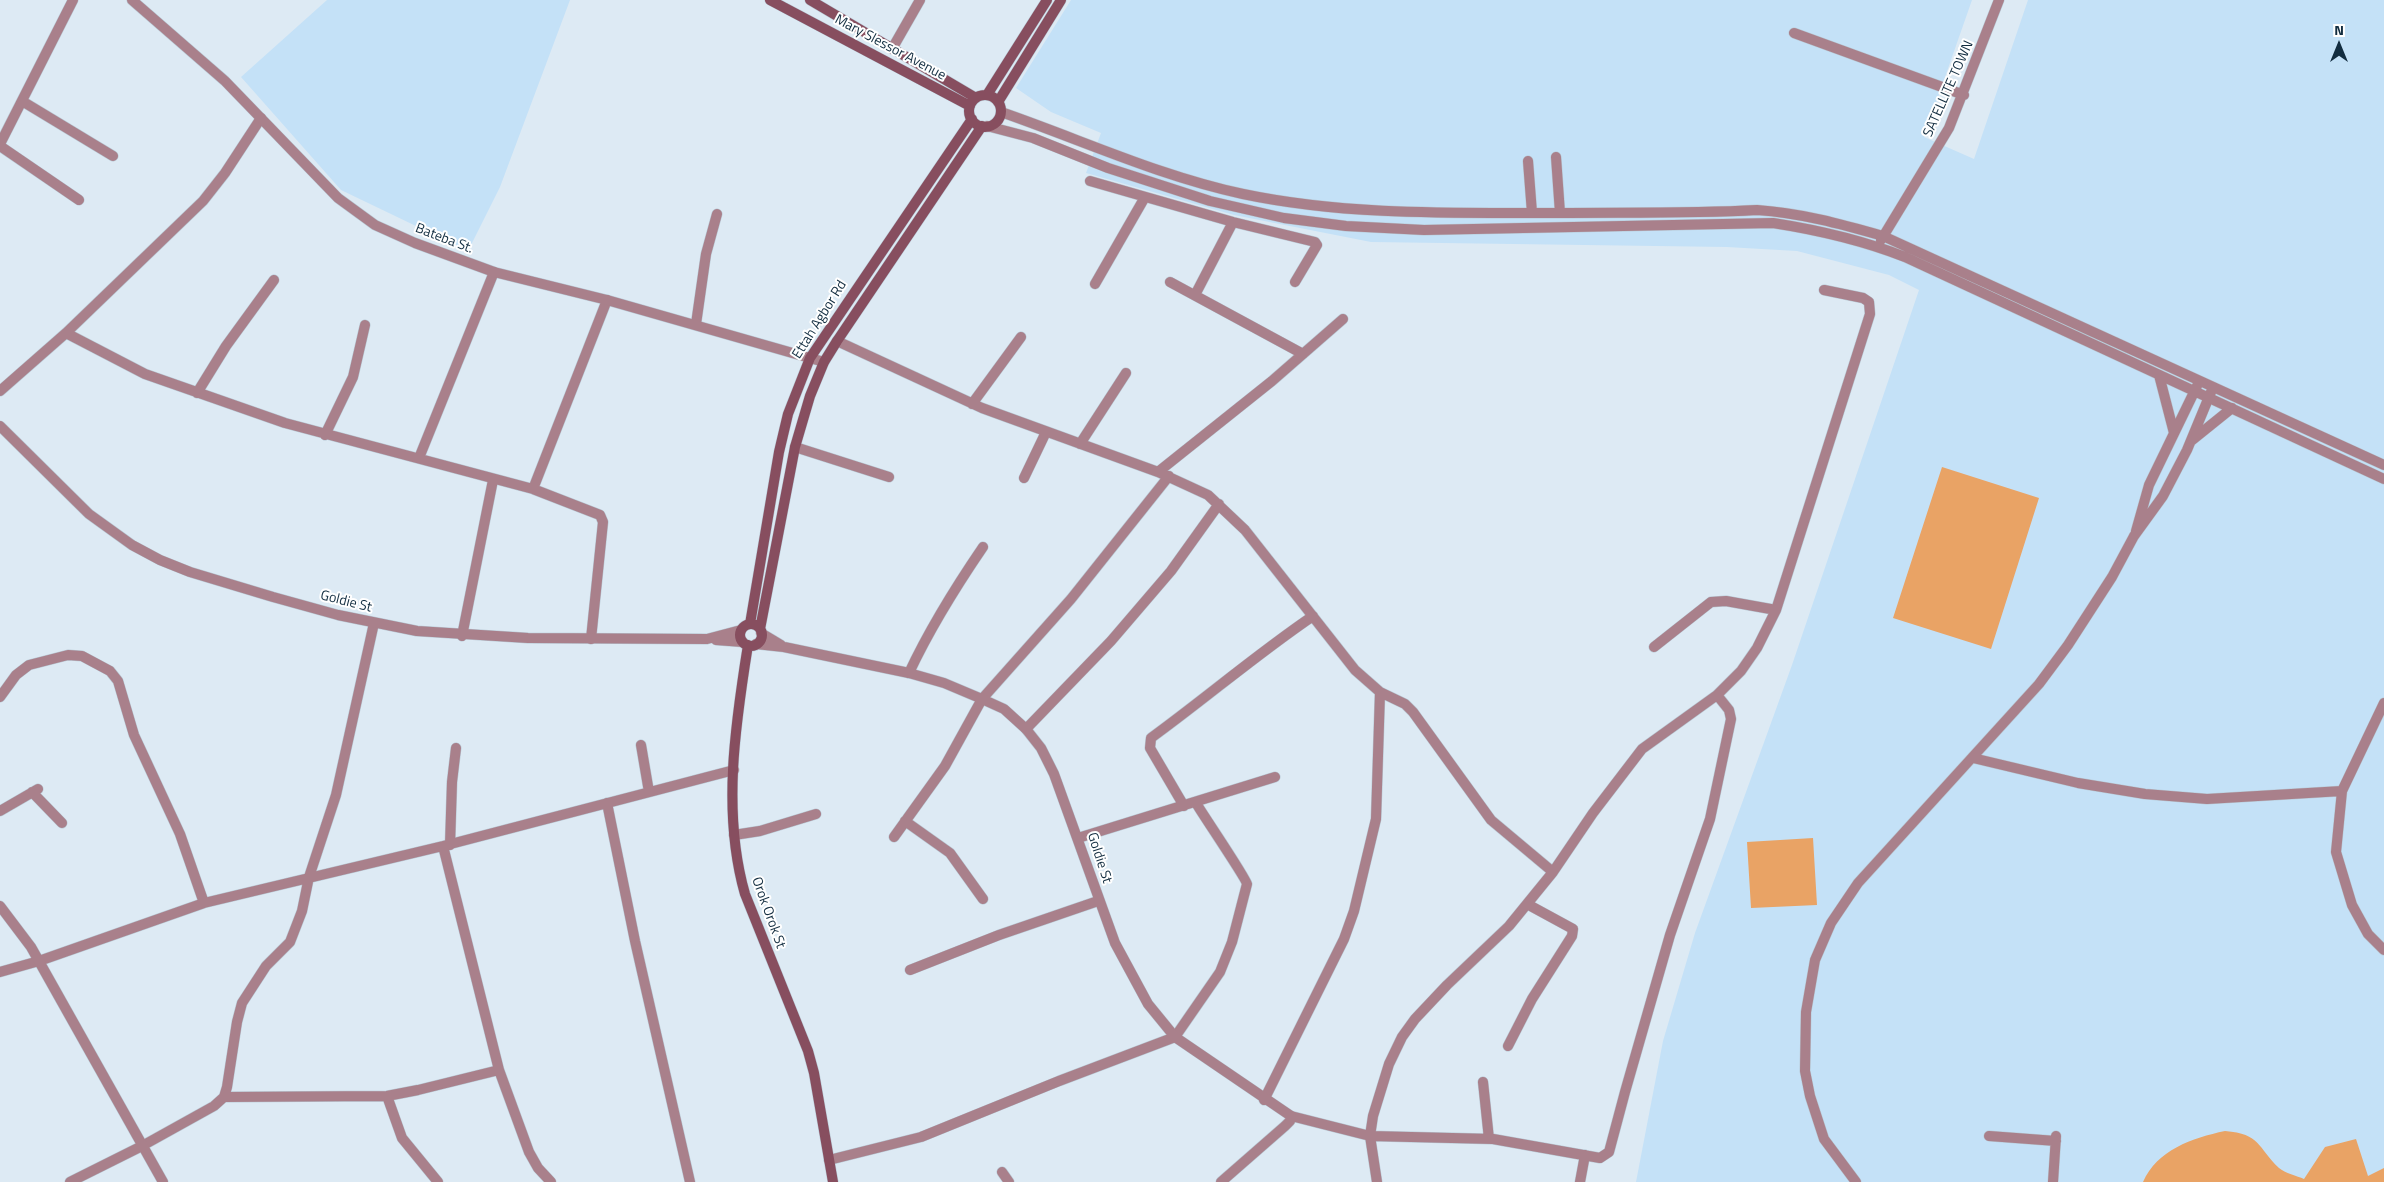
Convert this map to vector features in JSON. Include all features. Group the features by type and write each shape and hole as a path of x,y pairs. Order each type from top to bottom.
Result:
{"main road":[{"name":"Mary Slessor Avenue","path":"770,0 973,102"},
{"name":"Mary Slessor Avenue","path":"810,0 892,49 973,102"},
{"path":"1047,0 987,95 973,102 972,119 985,126 997,122 1000,107 1061,0"},
{"path":"987,95 1000,107"},
{"name":"Ettah Agbor Rd","path":"753,629 779,452 788,414 810,358 972,119"},
{"name":"Ettah Agbor Rd","path":"753,629 795,447 810,396 824,362 985,126"},
{"path":"753,629 760,640 749,644 740,634 753,629"},
{"name":"Orok Orok St","path":"749,644 734,770 734,835 738,870 745,894 808,1051 814,1073 833,1182"}],"street":[{"path":"73,0 0,145 79,200"},
{"name":"Bateba St.","path":"132,0 206,64 338,198 362,217 391,233 494,272 696,324 824,362"},
{"path":"892,49 920,0"},
{"name":"SATELLITE TOWN","path":"1878,246 1950,128 2000,0"},
{"path":"1794,33 1964,95"},
{"path":"22,101 113,156"},
{"path":"1000,107 1145,168 1243,194 1288,203 1374,211 1532,213 1757,210 1790,212 1823,219 1883,236 2384,465"},
{"path":"0,390 66,333 203,200 225,173 261,118"},
{"path":"985,126 1033,138 1108,168 1191,196 1284,218 1346,226 1424,230 1773,223 1824,232 1878,246 2384,479"},
{"path":"1556,157 1560,212"},
{"path":"1528,162 1532,213"},
{"path":"1090,181 1233,222 1316,243 1295,282"},
{"path":"1095,284 1145,197"},
{"path":"696,324 706,254 717,214"},
{"path":"1194,295 1233,222"},
{"path":"419,458 494,272"},
{"path":"197,394 226,346 274,280"},
{"path":"1170,282 1303,354"},
{"path":"1377,1182 1370,1136 1381,1088 1402,1036 1414,1019 1509,926 1553,872 1593,813 1642,749 1717,695 1741,671 1757,648 1776,610 1870,314 1869,302 1864,298 1824,290"},
{"path":"533,489 607,300"},
{"path":"1158,472 1272,381 1342,320"},
{"path":"325,435 353,378 365,325"},
{"path":"66,333 130,368 197,394 325,435 533,489 600,515 603,518 591,638"},
{"path":"972,404 1021,336"},
{"path":"837,341 972,404 1169,476 1208,495 1245,530 1355,670 1380,692 1404,704 1413,712 1491,820 1553,872"},
{"path":"1080,444 1126,373"},
{"path":"2159,375 2174,433"},
{"path":"2134,536 2142,504 2200,380"},
{"path":"1856,1182 1824,1140 1810,1096 1805,1072 1806,1012 1815,960 1831,923 1858,884 2045,676 2112,577 2134,536 2163,496 2214,387"},
{"path":"2190,441 2232,408"},
{"name":"Goldie St","path":"0,426 89,514 106,528 146,553 190,572 273,597 374,623 417,631 462,636 707,639 784,647 944,682 1004,709 1026,729 1047,760 1078,838 1098,901 1130,972 1148,1004 1175,1037 1264,1100 1291,1116 1370,1136 1489,1139 1517,1142 1600,1158 1609,1152 1670,935 1710,819 1731,719 1729,710 1717,695"},
{"path":"1024,478 1046,432"},
{"path":"795,447 889,477"},
{"path":"894,837 945,766 982,699 1071,599 1169,476"},
{"path":"462,636 493,480"},
{"path":"1026,729 1111,641 1165,578 1219,504"},
{"path":"909,673 926,635 949,595 983,547"},
{"path":"1654,647 1711,602 1726,601 1776,610"},
{"path":"1184,806 1150,748 1151,738 1204,700 1269,646 1313,616"},
{"path":"70,1182 142,1146 214,1106 224,1097 236,1022 242,1003 266,966 293,936 302,911 310,877 336,795 374,623"},
{"path":"753,629 784,647"},
{"name":"Goldie St","path":"707,639 753,629"},
{"path":"0,697 16,675 29,665 68,655 82,656 110,671 118,681 134,735 180,834 204,903"},
{"path":"1264,1100 1344,939 1354,911 1376,819 1380,692"},
{"path":"2384,703 2342,791 2336,852 2352,905 2368,934 2384,950"},
{"path":"641,745 649,792"},
{"path":"456,748 447,846 499,1070 529,1152 538,1168 551,1182"},
{"path":"1973,758 2078,783 2145,794 2207,799 2342,791"},
{"path":"0,972 39,961 204,903 447,846 734,770"},
{"path":"1078,838 1275,777"},
{"path":"0,810 35,790 62,823"},
{"path":"607,803 635,941 690,1182"},
{"path":"829,1160 920,1137 1059,1080 1175,1037 1220,972 1232,942 1247,884 1245,877 1230,858 1196,803"},
{"path":"734,835 760,831 816,814"},
{"path":"906,821 950,853 984,899"},
{"path":"910,970 999,935 1098,901"},
{"path":"1508,1046 1532,999 1572,936 1573,929 1527,904"},
{"path":"0,906 22,934 39,961 163,1182"},
{"path":"224,1097 387,1096 499,1070"},
{"path":"1483,1082 1489,1139"},
{"path":"387,1096 402,1138 438,1182"},
{"path":"1221,1182 1285,1126 1290,1121 1291,1116"},
{"path":"1989,1136 2056,1137 2053,1182"},
{"path":"1580,1182 1586,1155"},
{"path":"1002,1172 1009,1182"}],"shaded area":[{"path":"327,0 570,0 500,187 468,251 341,190 241,77"},
{"path":"1071,0 1972,0 1924,137 1974,159 2028,0 2384,0 2384,1182 1636,1182 1663,1041 1695,933 1792,665 1919,290 1889,275 1797,251 1727,247 1371,242 1234,215 1086,173 1101,133 1051,112 1016,88"},
{"path":"1942,467 2039,498 1991,649 1893,618"},
{"path":"1813,838 1817,905 1751,908 1747,842"},
{"path":"2225,1131 2252,1138 2279,1168 2304,1179 2325,1147 2356,1139 2368,1176 2384,1168 2384,1182 2143,1182 2157,1162 2177,1147 2200,1137"}]}
